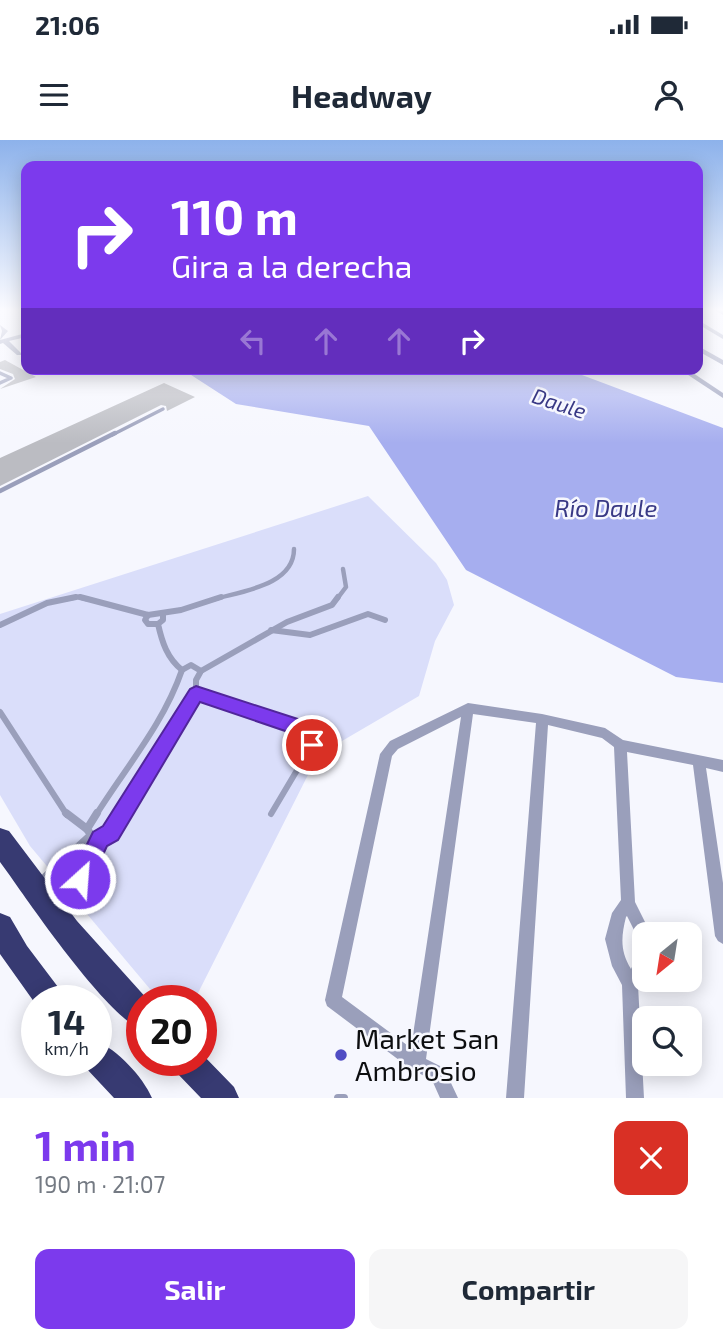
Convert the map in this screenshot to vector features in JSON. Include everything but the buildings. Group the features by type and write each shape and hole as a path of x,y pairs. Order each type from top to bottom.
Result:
{"highway":[{"path":"0,840 52,916 126,999"},
{"path":"0,927 39,985"},
{"path":"112,1073 136,1098"},
{"path":"202,1076 223,1098"}],"street":[{"path":"708,354 723,363"},
{"path":"691,375 723,396"},
{"path":"417,1063 468,708"},
{"path":"449,1098 438,1074 417,1063 333,1000 386,754 394,745 468,708 542,719 605,733 620,745 723,766"},
{"path":"515,1098 542,719"},
{"path":"620,745 628,903 638,922"},
{"path":"699,761 723,936"},
{"path":"628,903 619,913 613,939 620,966 630,983 635,1098"}],"lane":[{"path":"0,373 11,378 0,383"},
{"path":"0,491 163,409"},
{"path":"163,614 163,620 158,624 148,624 145,620 156,611 163,614 270,582 289,569 294,561 294,549"},
{"path":"187,678 271,631 339,599 346,587 343,569"},
{"path":"0,625 47,603 78,597 148,615"},
{"path":"271,631 310,635 368,614 385,620"},
{"path":"158,624 168,655 196,694 300,728 310,735 312,745 271,814"},
{"path":"33,888 88,832 187,678 191,665 201,671"},
{"path":"52,916 80,879 100,839 111,833 196,694"},
{"path":"0,712 67,815 100,839"},
{"path":"338,1098 344,1098"}],"shaded area":[{"path":"368,496 436,563 447,580 454,605 435,641 419,696 318,755 202,985 147,985 30,846 0,795 0,614"}],"water":[{"name":"Río Daule","path":"191,375 582,375 723,428 723,683 676,677 466,570 369,426 236,404"}],"place":[{"name":"Market San Ambrosio","path":"341,1055"}],"route":[{"path":"80,879 100,839 111,833 196,694 300,728 310,735 312,745"}],"water label":[{"name":"Daule","path":"559,404"}]}
